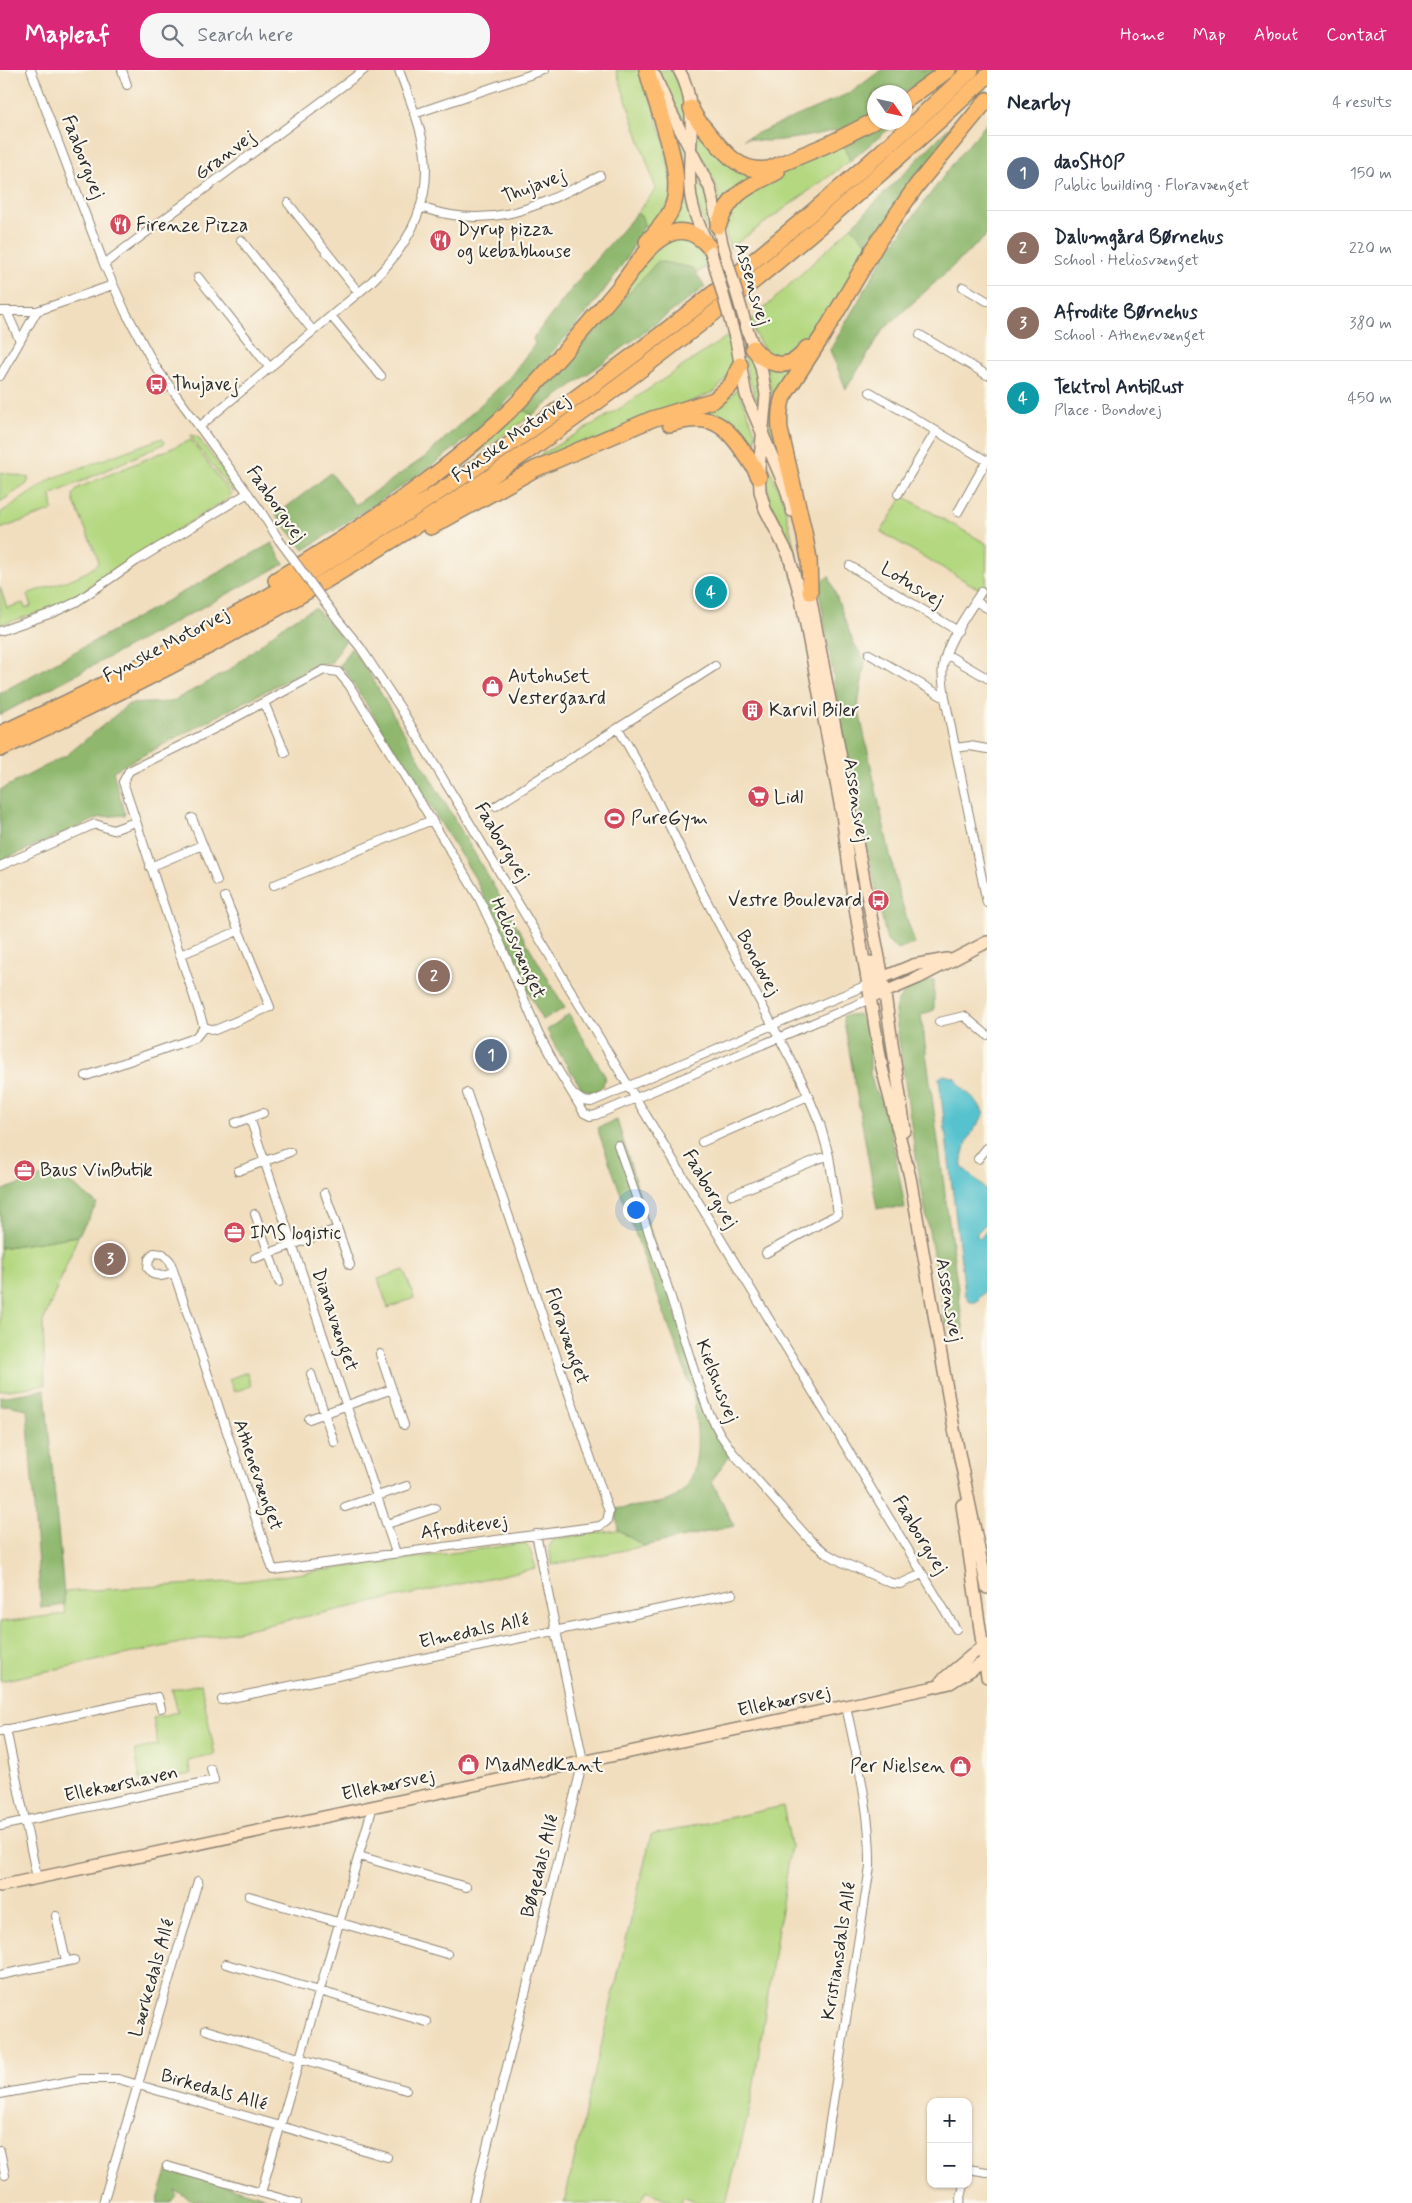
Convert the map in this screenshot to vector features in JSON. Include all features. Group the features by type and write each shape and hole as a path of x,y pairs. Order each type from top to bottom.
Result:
{"highway":[{"path":"560,356 668,216 674,204 676,191 673,157 647,70"},
{"path":"912,96 948,70"},
{"name":"Fynske Motorvej","path":"0,734 154,658 252,606 323,565 464,477 533,431 625,363 743,271 884,150 971,70"},
{"name":"Fynske Motorvej","path":"0,749 177,664 331,577 472,489 613,392 674,345 822,226 987,76"},
{"path":"753,348 763,359 776,365 790,364 798,360 917,185 987,100"},
{"path":"691,108 698,121 726,154 737,163 749,168 769,169 831,143"},
{"path":"718,226 730,201 741,190 867,125"},
{"path":"154,658 213,619 363,528 424,485 482,436 528,393 644,254 660,239 672,233 684,231 714,247"},
{"path":"810,592 809,559 780,430 779,413 783,397 823,335 878,242"},
{"path":"331,577 393,550 535,469 652,419 714,400 731,385 740,365"},
{"path":"596,443 687,419 705,419 718,424 730,433 754,466 759,478"}],"main road":[{"name":"Assensvej","path":"653,70 663,97 710,188 718,226 714,247 736,341 746,395 786,489 810,592 877,996 889,1060 903,1111 910,1177 954,1429 987,1588"},
{"name":"Assensvej","path":"679,70 686,87 691,108 691,199 695,217 714,247 761,367 765,386 766,403 762,433 760,491 765,509 789,556 796,575 842,814 852,890 875,981 882,1068 910,1177"},
{"path":"877,996 987,942"},
{"path":"875,981 913,965 959,957"},
{"name":"Assensvej","path":"954,1429 954,1451 986,1661"},
{"name":"Ellekærsvej","path":"930,1688 950,1675 985,1645"},
{"path":"986,1661 987,1677"},
{"name":"Ellekærsvej","path":"0,1886 930,1688 950,1683 986,1661"}],"street":[{"name":"Faaborgvej","path":"31,70 104,264 155,366 248,493 279,540 360,647 400,709 956,1629"},
{"path":"122,70 127,85"},
{"name":"Granvej","path":"104,264 364,70"},
{"path":"200,427 359,293 387,267 401,249 412,230 420,207 426,170 424,150 399,70"},
{"path":"414,114 544,70"},
{"name":"Thujavej","path":"420,207 466,218 518,213 600,176"},
{"path":"288,204 359,293"},
{"path":"241,240 313,331"},
{"path":"198,276 270,368"},
{"path":"20,341 4,311 38,312 113,285"},
{"path":"963,287 987,301"},
{"path":"0,376 38,312"},
{"path":"331,316 381,376"},
{"path":"920,335 987,375"},
{"path":"870,392 987,460 958,512"},
{"path":"898,494 936,431"},
{"path":"0,631 56,612 76,602 136,561 248,493"},
{"name":"Lotusvej","path":"850,566 958,631"},
{"name":"Lotusvej","path":"981,592 946,654 943,670 945,698 987,903"},
{"path":"975,601 987,608"},
{"path":"870,654 945,698"},
{"path":"946,654 987,678"},
{"path":"496,806 715,666"},
{"name":"Heliosvænget","path":"204,1027 123,782 129,771 264,702 315,673 331,669 338,672 349,685 486,912 538,1032 570,1092 584,1113 590,1116 636,1098"},
{"path":"264,702 285,753"},
{"name":"Bondovej","path":"618,728 643,772 701,890 773,1026"},
{"path":"955,748 970,746 987,749"},
{"path":"192,818 217,881"},
{"path":"274,885 432,820"},
{"path":"0,866 95,824 113,830 135,822"},
{"path":"150,867 202,844"},
{"path":"86,1076 195,1038 204,1027 215,1030 270,1007 225,897"},
{"path":"180,955 238,931"},
{"path":"570,1092 583,1101 591,1102 875,981"},
{"path":"636,1098 778,1036 877,996"},
{"path":"939,1022 964,1016 987,1035"},
{"path":"766,1253 838,1214 829,1156 820,1124 773,1026"},
{"name":"Floravænget","path":"467,1093 609,1512 607,1521 600,1526 536,1534"},
{"path":"702,1142 808,1096"},
{"path":"235,1123 263,1113"},
{"name":"Dianavænget","path":"250,1118 396,1553"},
{"name":"Kielshusvej","path":"618,1145 666,1282 697,1380 709,1413 720,1434 786,1514 810,1540 826,1553 891,1583 900,1584 922,1574"},
{"path":"978,1159 987,1148"},
{"path":"238,1171 290,1152"},
{"path":"732,1195 829,1156"},
{"name":"Dianavænget","path":"325,1193 350,1265"},
{"path":"255,1214 279,1282"},
{"path":"255,1258 337,1229"},
{"name":"Athenevænget","path":"173,1273 273,1570 396,1553"},
{"name":"Dianavænget","path":"380,1354 404,1425"},
{"path":"311,1374 334,1442"},
{"path":"309,1419 392,1389"},
{"path":"345,1507 407,1486"},
{"path":"387,1524 435,1508"},
{"name":"Afroditevej","path":"396,1553 536,1534"},
{"name":"Bøgedals Allé","path":"473,2203 583,1761 536,1534"},
{"name":"Elmedals Allé","path":"222,1700 732,1594"},
{"path":"37,1878 3,1730 158,1698 161,1708"},
{"name":"Kristiansdals Allé","path":"817,2203 855,1952 870,1867 868,1812 846,1706"},
{"name":"Ellekærshaven","path":"0,1826 214,1780 211,1769"},
{"name":"Birkedals Allé","path":"261,2193 373,1806"},
{"path":"359,1856 466,1887"},
{"name":"Lærkedals Allé","path":"103,2203 198,1881"},
{"path":"249,1896 446,1954"},
{"path":"56,1916 66,1961"},
{"path":"0,1975 74,1960"},
{"path":"226,1964 427,2022"},
{"path":"206,2030 406,2090"},
{"path":"0,2094 64,2081 96,2078 118,2079 137,2085"},
{"name":"Birkedals Allé","path":"137,2085 387,2157"},
{"path":"0,2151 5,2175"},
{"path":"167,2166 297,2203"},
{"path":"972,2170 987,2172"},
{"path":"960,2203 963,2188"}],"green space":[{"path":"616,70 641,70 665,143 673,195 650,234 637,213 656,189"},
{"path":"659,70 672,70 675,76 684,103 684,123"},
{"path":"881,70 935,70 912,88 912,85 867,85 867,116 844,128 781,140 744,139 852,92"},
{"path":"987,89 987,95 870,246 851,227"},
{"path":"665,115 684,150 685,200 695,231 670,230 669,222 674,214"},
{"path":"987,123 987,235 883,330 846,389 830,350 886,253 958,157"},
{"path":"697,127 758,174 721,208 716,185 697,147"},
{"path":"867,130 888,130 850,161 843,142"},
{"path":"843,142 850,161 730,248 726,235 726,223 729,214 736,204 748,193 780,173"},
{"path":"697,174 708,201 716,243 713,244 697,201"},
{"path":"637,213 642,217 644,226 608,286 563,340 498,411 435,463 304,550 276,515 331,473 355,505 425,457 508,379 535,344 533,338 585,272"},
{"path":"851,227 870,246 818,327 806,341 783,357 771,355 760,344 751,321"},
{"path":"682,238 699,247 708,265 696,274 693,268 658,262 524,410 532,415 469,459 466,456 651,254 672,239"},
{"path":"658,261 693,268 705,287 532,415 524,410"},
{"path":"728,336 732,353 731,367 725,379 714,392 514,474 510,473 619,409"},
{"path":"744,338 758,377 759,407 748,376 741,339"},
{"path":"796,364 783,390 785,470 769,432 772,396 766,365"},
{"path":"738,389 756,434 754,455 700,413 725,401"},
{"path":"191,435 198,437 234,486 233,493 191,437"},
{"path":"162,438 165,443 51,495 53,510 0,529 0,513 53,478"},
{"path":"191,440 231,495 228,499 149,547 74,598 47,610 0,625 0,587 7,608 23,603 25,608 31,606 27,595 30,593 67,581 85,573 98,563 97,556 74,502 73,495 78,488"},
{"path":"766,460 784,503 796,555 770,503 766,478"},
{"path":"0,472 29,478 27,484 0,502"},
{"path":"903,496 987,544 986,593 881,532"},
{"path":"272,543 284,564 0,715 0,693"},
{"path":"829,576 853,642 865,661 858,706 898,891 915,944 897,949 887,941 842,730 818,584"},
{"path":"315,608 345,641 331,663 317,664 113,771 125,815 101,817 0,861 0,790 67,755 129,704 171,702 228,671 288,622"},
{"path":"351,648 366,668 565,1008 542,1020 475,878 345,670 339,667"},
{"path":"934,980 934,1010 921,1015 964,1334 945,1323 914,1145 895,1012 899,999 908,989 920,983"},
{"path":"569,1014 605,1076 603,1086 594,1092 582,1089 547,1030"},
{"path":"858,1014 870,1033 870,1073 874,1088 887,1109 905,1208 877,1208 843,1016"},
{"path":"617,1120 707,1419 729,1456 712,1481 734,1526 644,1546 618,1530 616,1509 664,1502 682,1492 690,1481 695,1467 697,1436 693,1393 597,1128"},
{"path":"57,1171 97,1204 78,1236 0,1248 0,1191"},
{"path":"78,1236 43,1322 45,1385 0,1391 0,1248"},
{"path":"404,1270 414,1298 388,1308 378,1279"},
{"path":"247,1372 251,1386 234,1392 229,1379"},
{"path":"45,1390 65,1605 41,1608 27,1409 7,1405 0,1406 0,1397"},
{"path":"618,1530 644,1546 552,1565 549,1547 554,1539"},
{"path":"525,1543 530,1550 536,1568 0,1681 0,1622 65,1614 63,1592 244,1581"},
{"path":"201,1684 215,1755 188,1761 191,1774 141,1785 135,1750 158,1745 153,1718 178,1712 172,1690"},
{"path":"783,1806 791,1845 751,2103 726,2203 700,2203 683,2196 681,2203 676,2203 646,2191 640,2203 564,2203 651,1835"},
{"path":"168,2168 265,2197 263,2203 202,2203 202,2200 193,2201 175,2190 176,2195 170,2203 157,2203"}],"water":[{"path":"944,1075 956,1078 963,1089 978,1103 984,1115 965,1146 962,1160 962,1167 987,1190 987,1222 977,1233 977,1237 981,1238 987,1229 987,1289 976,1302 970,1302 965,1294 939,1078"}],"place":[{"name":"Firenze Pizza","path":"120,225"},
{"name":"Dyrup pizza og kebabhouse","path":"441,240"},
{"name":"Thujavej","path":"156,384"},
{"name":"Tektrol AntiRust","path":"711,592"},
{"name":"Autohuset Vestergaard","path":"492,687"},
{"name":"Karvil Biler","path":"753,710"},
{"name":"Lidl","path":"758,797"},
{"name":"PureGym","path":"615,818"},
{"name":"Vestre Boulevard","path":"878,900"},
{"name":"Dalumgård Børnehus","path":"434,976"},
{"name":"daoSHOP","path":"491,1055"},
{"name":"Baus VinButik","path":"24,1170"},
{"name":"IMS logistic","path":"234,1233"},
{"name":"Afrodite Børnehus","path":"110,1259"},
{"name":"MadMedKant","path":"469,1765"},
{"name":"Per Nielsen","path":"961,1766"}]}
